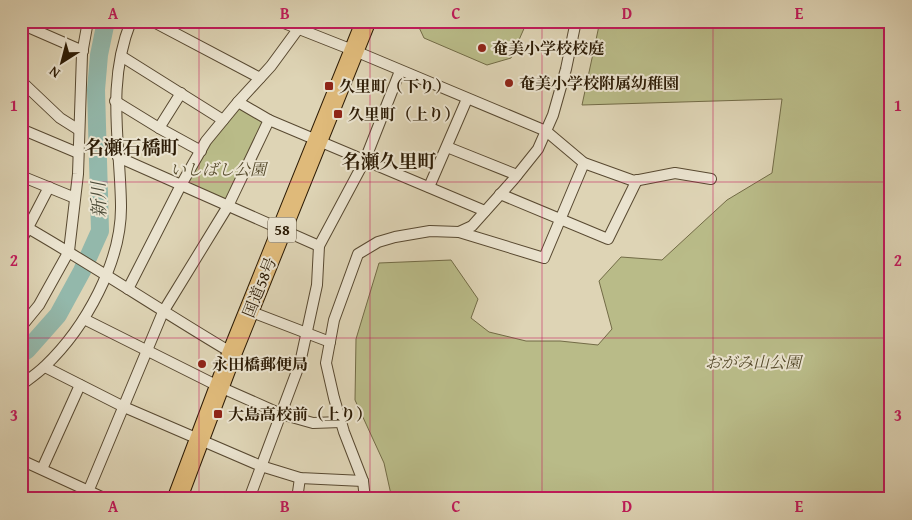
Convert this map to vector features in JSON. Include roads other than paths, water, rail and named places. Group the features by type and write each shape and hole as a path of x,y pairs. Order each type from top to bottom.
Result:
{"highway":[{"name":"国道58号","path":"177,499 232,353 366,21"}],"street":[{"path":"21,327 39,305 72,254 83,51 88,21"},
{"path":"21,385 45,366 66,343 84,318 103,275 115,255 122,207 115,101 116,80 131,21"},
{"path":"152,21 260,78"},
{"path":"279,21 301,25 400,71 546,132 584,163 634,181 675,173 711,179"},
{"path":"459,232 472,226 538,149 554,115 576,21"},
{"path":"21,24 83,51"},
{"path":"128,289 181,185 206,141 260,78 301,25"},
{"path":"121,56 223,120"},
{"path":"249,499 300,363 317,285 319,246 365,160 400,71"},
{"path":"21,81 60,118 79,130"},
{"path":"159,128 181,93"},
{"path":"429,187 467,99"},
{"path":"115,101 200,151"},
{"path":"238,102 269,120 485,210"},
{"path":"87,495 163,312 228,206 269,120"},
{"path":"21,129 78,153"},
{"path":"447,147 517,175"},
{"path":"118,158 319,246"},
{"path":"365,499 363,481 341,422 326,363 334,320 358,254 378,242 430,231 459,232 544,258 584,163"},
{"path":"21,176 75,198"},
{"path":"500,194 608,239 638,180"},
{"path":"21,241 25,226 49,188"},
{"path":"25,226 232,353"},
{"path":"250,311 330,342"},
{"path":"84,318 146,351 281,414 313,423 341,422"},
{"path":"45,366 124,406 261,466 300,478 363,481"},
{"path":"42,469 80,385"},
{"path":"21,460 42,469 87,495 106,499"},
{"path":"297,499 300,478"}],"waterway":[{"name":"新川","path":"21,354 27,350 58,315 82,271 100,231 96,90 99,55 106,21"}],"place":[{"name":"奄美小学校校庭","path":"482,48"},
{"name":"奄美小学校附属幼稚園","path":"509,83"},
{"name":"久里町（下り）","path":"329,86"},
{"name":"久里町（上り）","path":"338,114"},
{"name":"永田橋郵便局","path":"202,364"},
{"name":"大島高校前（上り）","path":"218,414"}],"district":[{"name":"名瀬石橋町","path":"132,147"},
{"name":"名瀬久里町","path":"389,161"}],"park label":[{"name":"いしばし公園","path":"218,169"},
{"name":"おがみ山公園","path":"753,362"}]}
